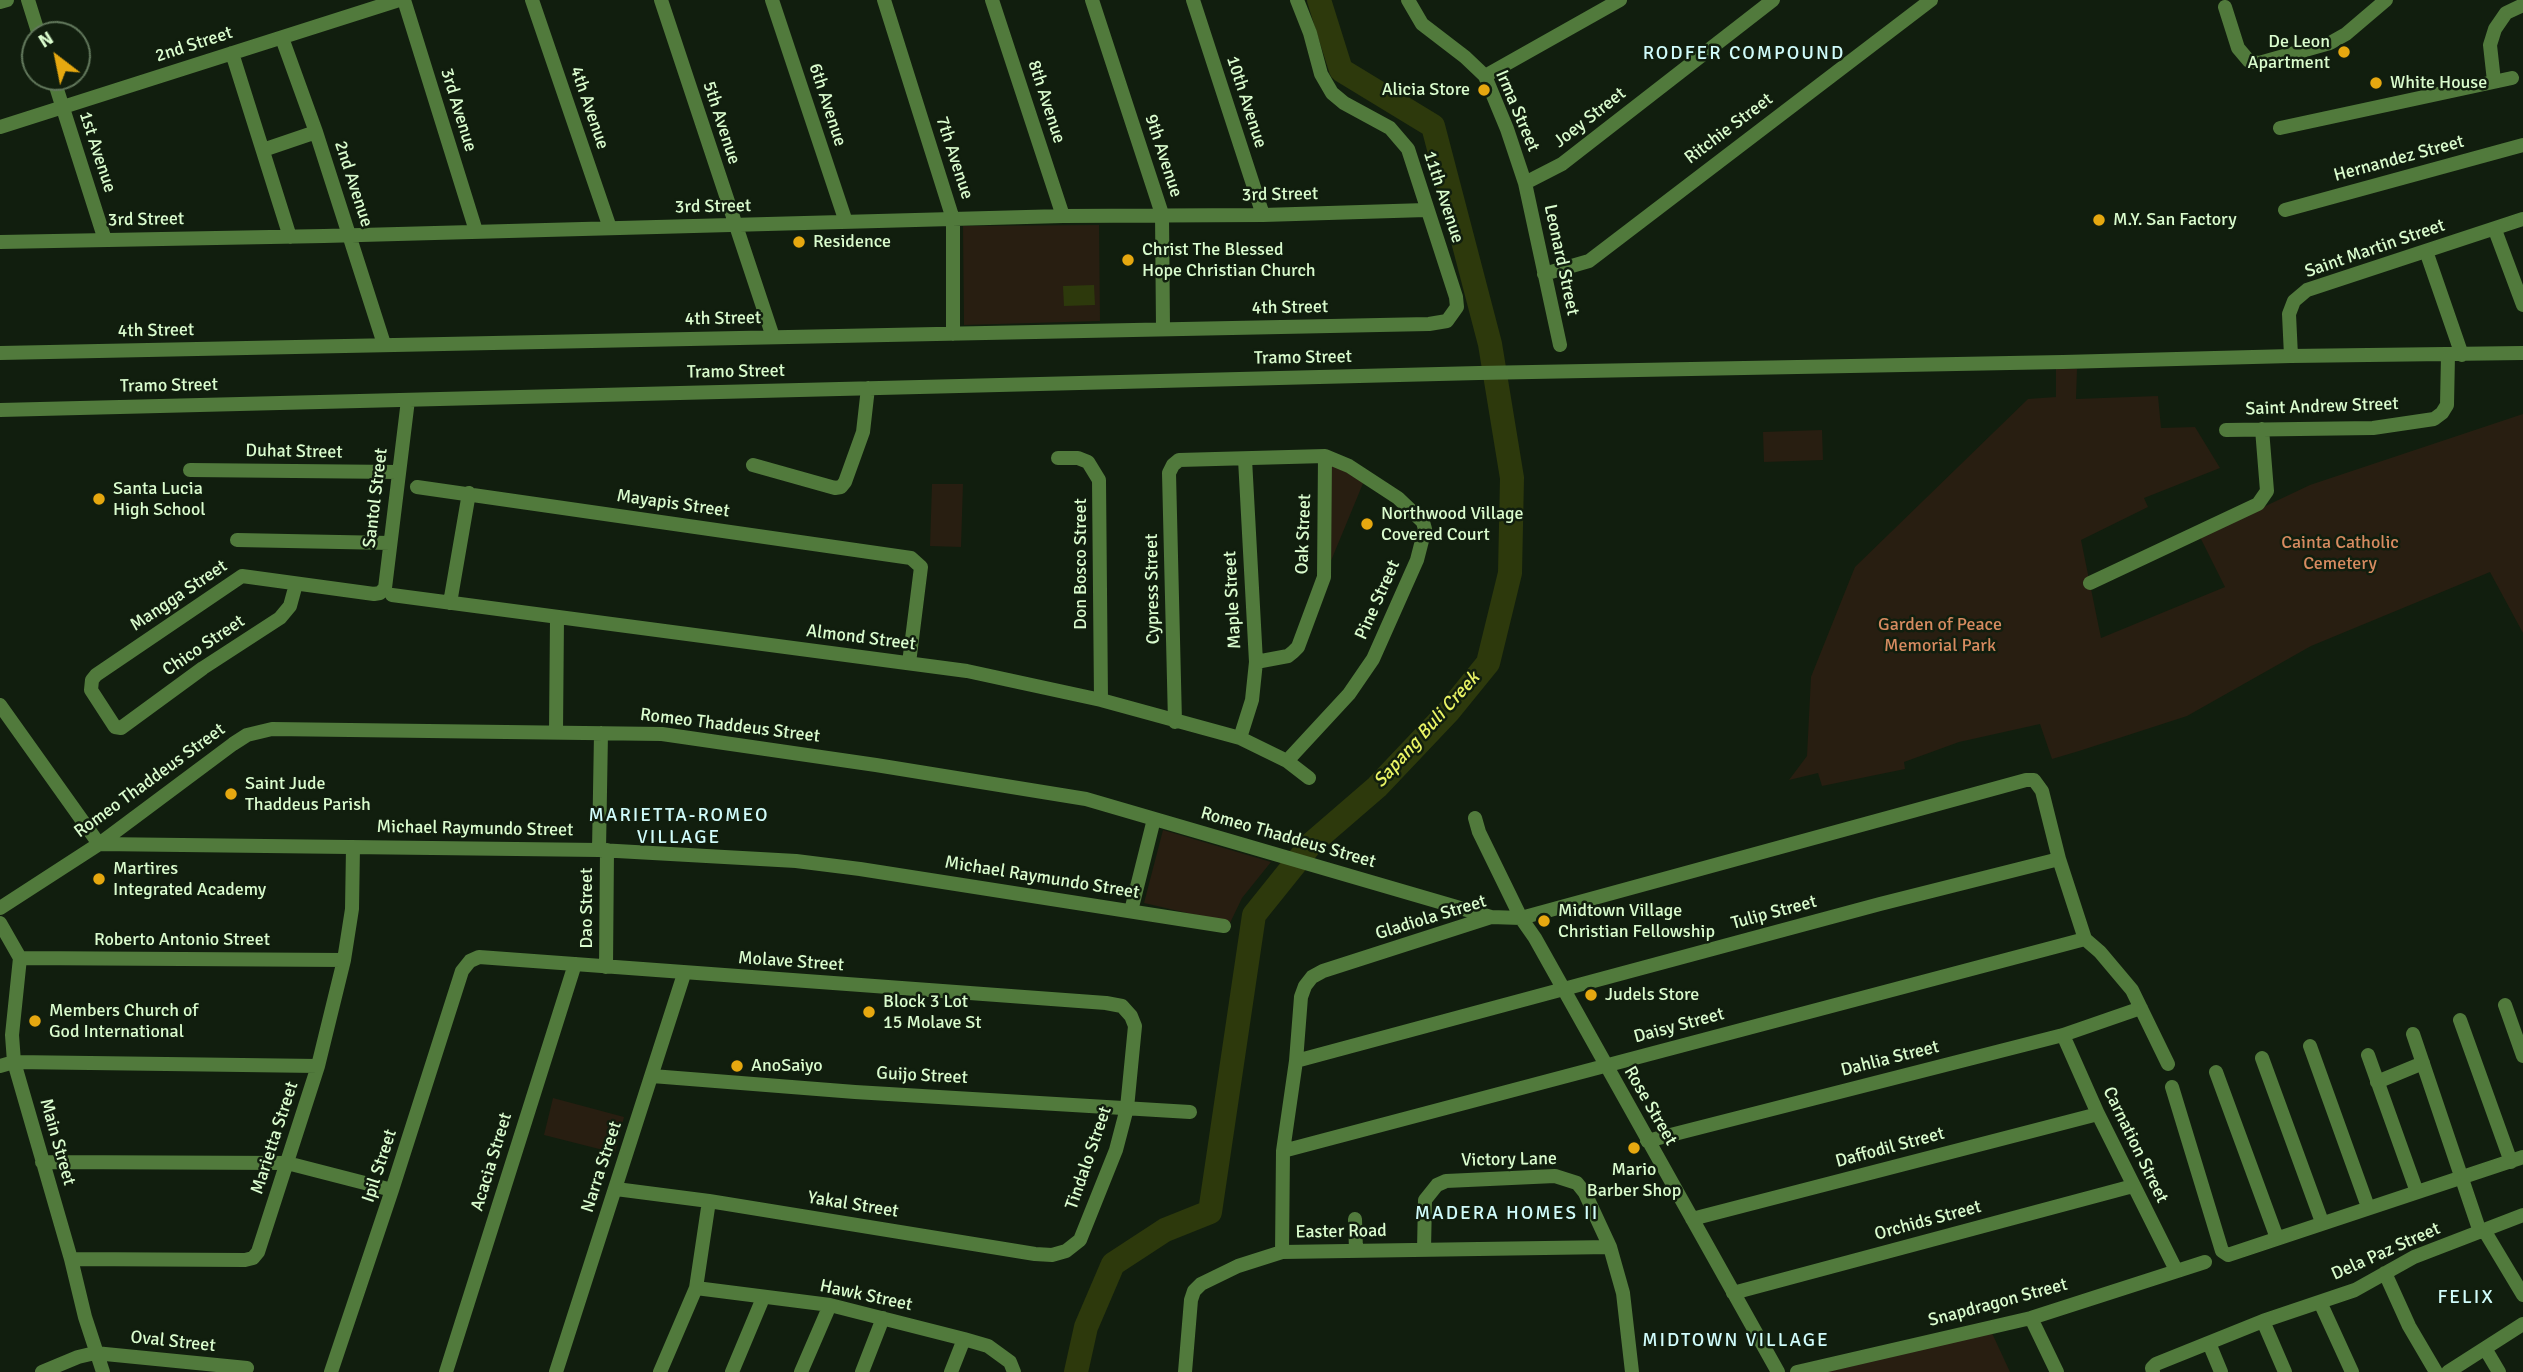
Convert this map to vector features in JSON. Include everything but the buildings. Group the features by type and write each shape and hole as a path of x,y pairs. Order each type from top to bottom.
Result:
{"street":[{"path":"0,2 7,0"},
{"path":"28,0 35,21"},
{"name":"2nd Street","path":"0,127 402,0"},
{"name":"3rd Avenue","path":"402,0 476,232"},
{"name":"4th Avenue","path":"532,0 610,228"},
{"name":"5th Avenue","path":"662,0 734,226 773,337"},
{"name":"6th Avenue","path":"772,0 846,222"},
{"name":"7th Avenue","path":"884,0 953,219 953,334"},
{"name":"8th Avenue","path":"992,0 1063,216"},
{"name":"9th Avenue","path":"1092,0 1162,214 1163,330"},
{"name":"10th Avenue","path":"1193,0 1263,215"},
{"name":"11th Avenue","path":"1297,0 1310,33 1321,74 1332,93 1344,103 1390,128 1408,149 1456,298 1457,307 1447,321"},
{"name":"Irma Street","path":"1408,0 1422,23 1485,76 1525,183"},
{"path":"1485,76 1620,0"},
{"name":"Joey Street","path":"1525,183 1562,164 1773,0"},
{"name":"Ritchie Street","path":"1544,274 1589,261 1931,0"},
{"path":"2225,7 2238,48 2249,61 2259,63 2330,43 2353,29 2386,0"},
{"path":"2494,80 2490,45 2495,29 2506,13 2523,5"},
{"name":"2nd Avenue","path":"282,38 316,132 384,344"},
{"path":"232,53 290,237"},
{"path":"2280,128 2512,78"},
{"name":"1st Avenue","path":"57,91 105,240"},
{"path":"263,150 316,132"},
{"name":"Hernandez Street","path":"2285,210 2523,145"},
{"name":"Leonard Street","path":"1525,183 1560,345"},
{"name":"3rd Street","path":"0,242 1063,216 1263,215 1426,210"},
{"name":"Saint Martin Street","path":"2291,356 2289,314 2294,301 2307,290 2523,219"},
{"path":"2495,230 2523,305"},
{"path":"2426,251 2455,355"},
{"name":"4th Street","path":"0,353 1163,330 1429,324 1447,321"},
{"name":"Tramo Street","path":"0,410 1514,372 2523,353"},
{"name":"Saint Andrew Street","path":"2226,430 2373,428 2434,419 2447,405 2455,355"},
{"path":"753,465 835,488 841,487 863,432 868,388"},
{"name":"Santol Street","path":"374,594 385,588 408,400"},
{"path":"2090,583 2258,504 2267,491 2262,429"},
{"name":"Pine Street","path":"1180,460 1325,456 1349,466 1398,498 1423,522 1425,529 1417,560 1373,659 1349,694 1287,761"},
{"name":"Oak Street","path":"1256,662 1287,656 1293,652 1324,577 1325,456"},
{"name":"Don Bosco Street","path":"1058,458 1078,458 1088,462 1099,480 1101,700"},
{"name":"Maple Street","path":"1240,738 1252,700 1256,662 1245,459"},
{"name":"Cypress Street","path":"1175,722 1169,473 1173,465 1180,460"},
{"name":"Duhat Street","path":"190,470 398,472"},
{"name":"Mayapis Street","path":"417,487 911,558 920,567 909,663"},
{"path":"450,603 469,493"},
{"path":"237,540 390,543"},
{"name":"Mangga Street","path":"118,729 91,690 92,680 96,675 242,576 374,594"},
{"name":"Chico Street","path":"118,729 203,667 280,618 290,606 296,584"},
{"name":"Almond Street","path":"392,595 967,671 1101,700 1240,738 1287,761 1309,778"},
{"path":"556,732 557,618"},
{"path":"0,705 99,844"},
{"name":"Romeo Thaddeus Street","path":"0,908 99,844 233,744 260,731 272,729 662,734 876,765 1086,799 1491,917"},
{"name":"Dao Street","path":"601,733 606,967"},
{"name":"Gladiola Street","path":"1282,1252 1283,1151 1296,1062 1301,997 1312,977 1323,971 1491,917 1521,918 2026,780 2035,780 2042,791 2059,859"},
{"name":"Rose Street","path":"1475,818 1479,832 1521,918 1535,938 1778,1372"},
{"path":"1131,911 1154,819"},
{"name":"Michael Raymundo Street","path":"99,844 603,850 796,861 1224,926"},
{"name":"Marietta Street","path":"71,1259 245,1260 253,1258 258,1252 318,1066 344,960 352,909 353,847"},
{"path":"2059,859 2085,939 2100,952 2132,990 2168,1064"},
{"name":"Tulip Street","path":"1296,1062 1562,988 2059,859"},
{"path":"0,922 20,958"},
{"name":"Daisy Street","path":"1283,1151 2085,939"},
{"name":"Molave Street","path":"462,971 470,961 478,957 1122,1006"},
{"name":"Roberto Antonio Street","path":"20,958 344,960"},
{"name":"Main Street","path":"20,958 7,1064 42,1162 95,1353 103,1372"},
{"name":"Acacia Street","path":"446,1372 575,964"},
{"name":"Ipil Street","path":"331,1372 393,1190 462,971"},
{"name":"Narra Street","path":"556,1372 684,974"},
{"name":"Tindalo Street","path":"1080,1240 1116,1150 1127,1108 1135,1026 1122,1006"},
{"path":"2505,1006 2523,1056"},
{"name":"Dahlia Street","path":"1647,1141 2063,1035 2141,1009"},
{"path":"2172,1087 2222,1251 2228,1255 2517,1160 2460,1020"},
{"path":"2413,1034 2461,1178 2482,1231 2523,1295"},
{"name":"Carnation Street","path":"2063,1035 2098,1114 2176,1270"},
{"path":"2310,1046 2368,1207"},
{"path":"2368,1055 2417,1192"},
{"path":"2262,1058 2322,1222"},
{"path":"2377,1082 2423,1063"},
{"path":"7,1064 318,1066"},
{"path":"2216,1072 2277,1238"},
{"name":"Guijo Street","path":"652,1076 855,1092 1190,1112"},
{"name":"Daffodil Street","path":"1692,1219 2098,1114"},
{"path":"42,1162 287,1163 393,1190"},
{"name":"Victory Lane","path":"1424,1250 1425,1200 1437,1185 1446,1181 1555,1176 1577,1183 1585,1193 1610,1247 1623,1293 1632,1372"},
{"name":"Orchids Street","path":"1733,1293 2133,1186"},
{"name":"Yakal Street","path":"616,1189 709,1200 1035,1254 1052,1255 1066,1251 1080,1240"},
{"path":"660,1372 696,1288 709,1200"},
{"name":"Dela Paz Street","path":"2153,1372 2152,1368 2156,1364 2263,1321 2355,1290 2414,1257 2523,1215"},
{"path":"1355,1219 1356,1250"},
{"name":"Easter Road","path":"1282,1252 1610,1247"},
{"path":"1185,1372 1194,1291 1200,1284 1238,1266 1282,1252"},
{"name":"Snapdragon Street","path":"1797,1372 2031,1318 2205,1262"},
{"path":"2385,1273 2409,1326 2436,1372"},
{"name":"Hawk Street","path":"696,1288 830,1305 964,1339 988,1346 1010,1362 1014,1372"},
{"path":"732,1372 763,1298"},
{"path":"2320,1302 2352,1372"},
{"path":"801,1372 830,1305"},
{"path":"862,1372 883,1318"},
{"path":"2031,1318 2057,1372"},
{"path":"2263,1321 2284,1372"},
{"path":"2448,1372 2523,1324"},
{"path":"951,1372 964,1339"},
{"path":"2209,1343 2221,1372"},
{"path":"2486,1350 2499,1372"},
{"path":"42,1372 95,1353"},
{"name":"Oval Street","path":"95,1353 247,1368"}],"green space":[{"path":"1099,225 1100,321 964,325 963,226"},
{"path":"2056,369 2077,369 2076,399 2158,396 2161,428 2195,427 2220,468 2144,498 2148,507 2081,540 2101,638 2225,587 2200,537 2310,485 2523,414 2523,633 2490,572 2311,646 2187,716 2079,751 2052,759 2040,724 1959,742 1904,762 1905,769 1822,786 1818,773 1789,780 1807,756 1811,677 1855,567 2028,399 2056,397"},
{"path":"1822,430 1823,460 1764,462 1763,432"},
{"path":"1331,462 1364,481 1328,568"},
{"path":"932,484 963,484 961,547 930,546"},
{"path":"1163,830 1271,862 1242,898 1230,923 1144,903"},
{"path":"553,1098 624,1117 615,1153 544,1135"},
{"path":"1991,1331 2010,1372 1826,1372"}],"shaded area":[{"path":"1094,285 1095,305 1064,306 1063,286"}],"waterway":[{"name":"Sapang Buli Creek","path":"1076,1372 1086,1327 1113,1264 1165,1230 1210,1212 1254,915 1311,844 1377,787 1449,711 1488,663 1510,573 1512,478 1490,344 1433,126 1341,70 1319,0"}],"place":[{"name":"De Leon Apartment","path":"2344,52"},
{"name":"White House","path":"2376,83"},
{"name":"Alicia Store","path":"1484,90"},
{"name":"M.Y. San Factory","path":"2099,220"},
{"name":"Residence","path":"799,242"},
{"name":"Christ The Blessed Hope Christian Church","path":"1128,260"},
{"name":"Santa Lucia High School","path":"99,499"},
{"name":"Northwood Village Covered Court","path":"1367,524"},
{"name":"Saint Jude Thaddeus Parish","path":"231,794"},
{"name":"Martires Integrated Academy","path":"99,879"},
{"name":"Midtown Village Christian Fellowship","path":"1544,921"},
{"name":"Judels Store","path":"1591,995"},
{"name":"Block 3 Lot 15 Molave St","path":"869,1012"},
{"name":"Members Church of God International","path":"35,1021"},
{"name":"AnoSaiyo","path":"737,1066"},
{"name":"Mario Barber Shop","path":"1634,1148"}],"district":[{"name":"RODFER COMPOUND","path":"1744,54"},
{"name":"MARIETTA-ROMEO VILLAGE","path":"679,827"},
{"name":"MADERA HOMES II","path":"1507,1214"},
{"name":"FELIX","path":"2466,1298"},
{"name":"MIDTOWN VILLAGE","path":"1736,1341"}],"park label":[{"name":"Cainta Catholic Cemetery","path":"2340,553"},
{"name":"Garden of Peace Memorial Park","path":"1940,635"}]}
